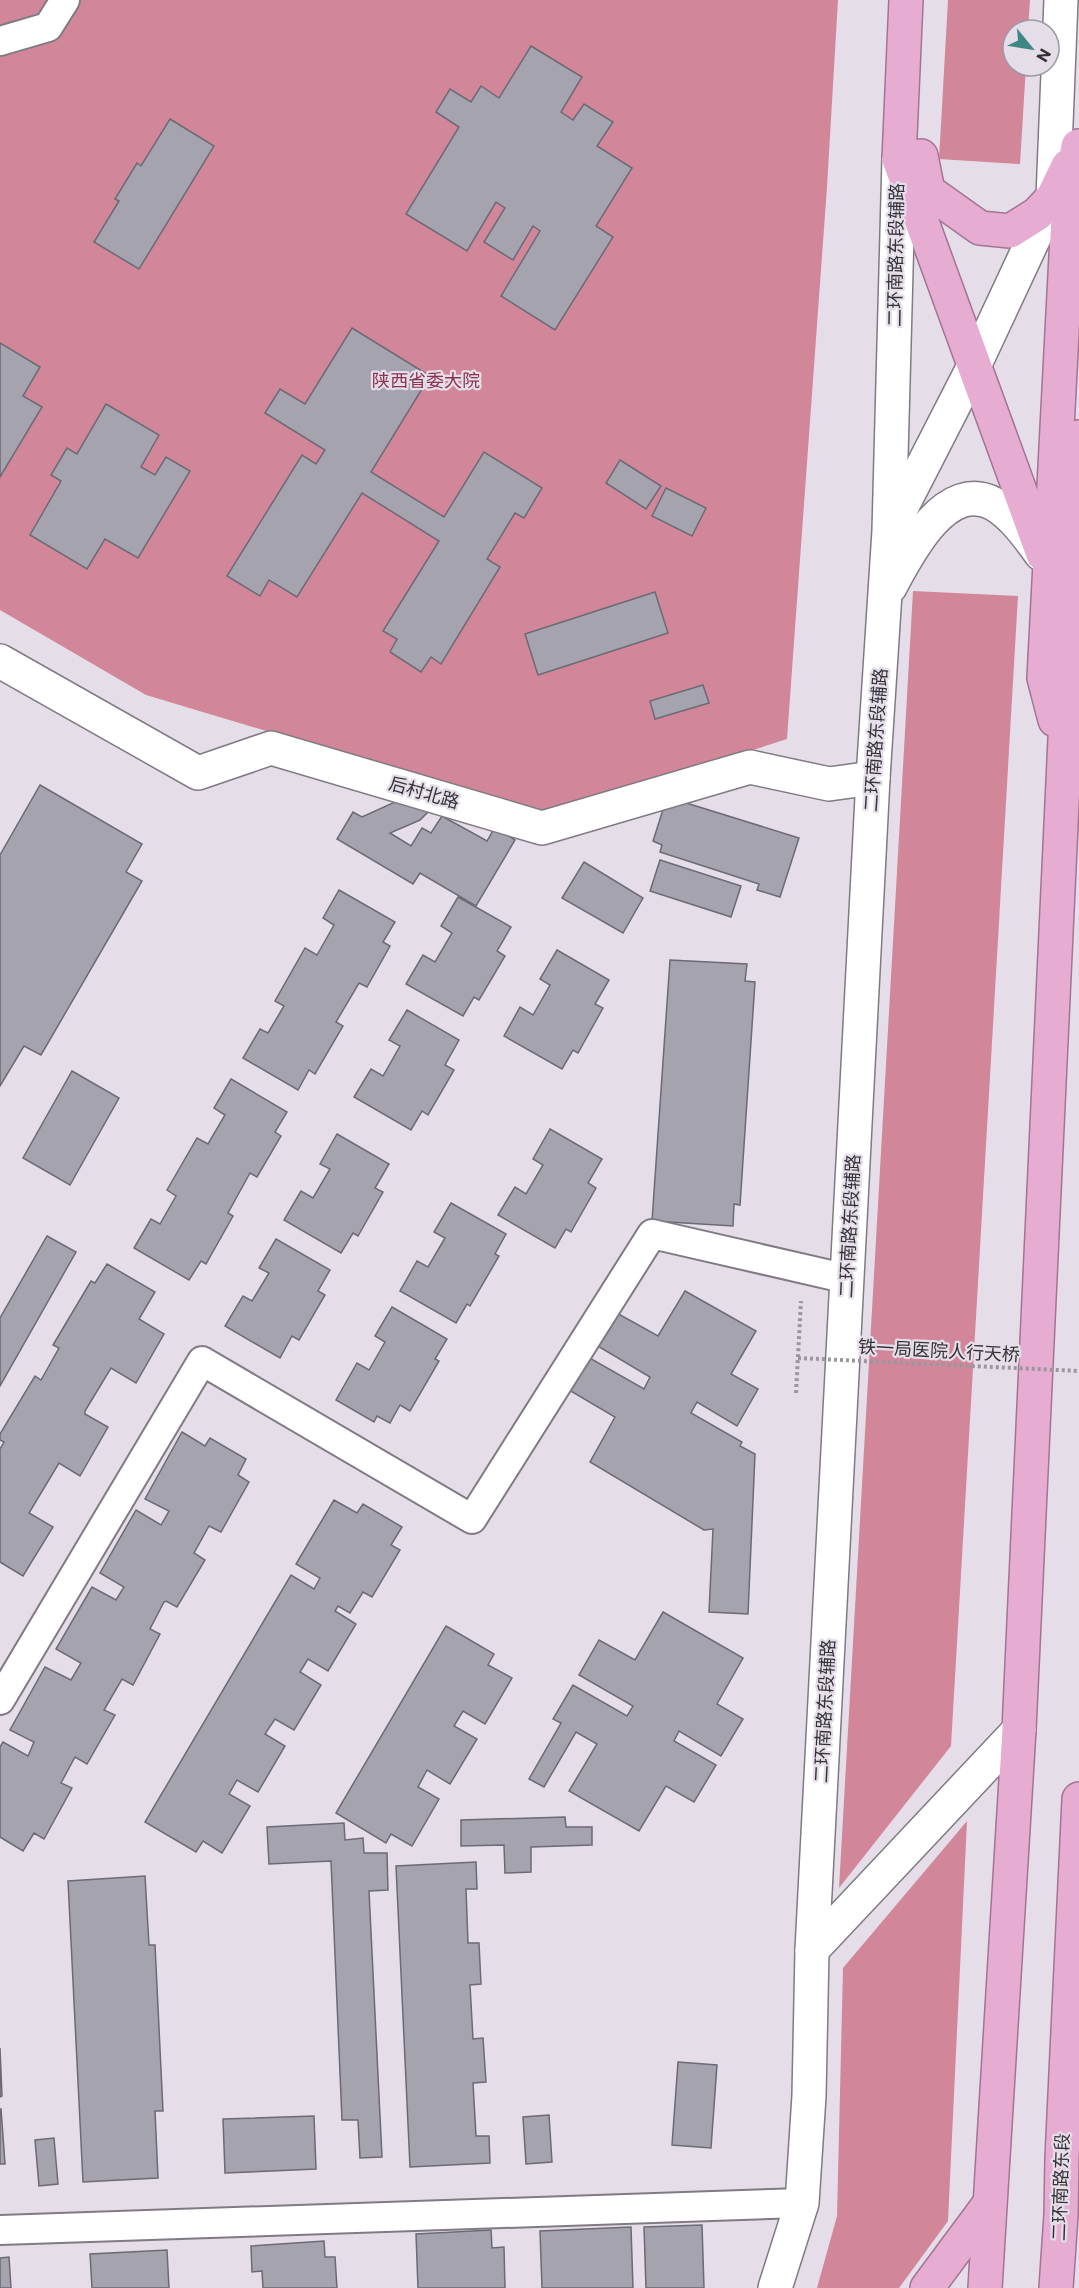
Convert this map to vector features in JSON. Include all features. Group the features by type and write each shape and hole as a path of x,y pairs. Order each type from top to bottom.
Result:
{"highway":[{"path":"906,0 899,159 1047,565"},
{"path":"929,0 920,162 928,191 980,228 1010,231 1037,214 1053,197 1078,144"},
{"path":"1064,754 1044,678 1047,565 1069,198 1078,144"},
{"path":"985,2288 1019,1730 1079,437"},
{"name":"二环南路东段","path":"1056,2288 1079,1799"},
{"path":"927,2288 990,2203"},
{"path":"1061,2215 1079,2244"}],"main road":[{"path":"889,531 975,364 1053,197 1061,0"},
{"name":"二环南路东段辅路","path":"775,2288 802,2203 809,2096 812,1950 873,778 889,531 899,159"},
{"path":"885,595 911,547 949,505 964,499 980,499 994,504 1029,537 1047,565"},
{"name":"后村北路","path":"0,661 198,773 271,748 542,828 750,767 829,784 873,778"},
{"path":"812,1950 1019,1730"},
{"path":"1067,2043 1079,2085"}],"street":[{"path":"0,41 48,27 65,0"},
{"path":"0,1700 202,1361 472,1519 652,1234 848,1279"},
{"path":"0,2230 802,2203"}],"path":[{"path":"796,1393 802,1290"},
{"name":"铁一局医院人行天桥","path":"798,1358 1079,1371"}],"green space":[{"name":"陕西省委大院","path":"0,0 838,0 827,187 787,739 550,816 146,695 0,610"},
{"path":"948,0 1030,0 1029,18 1001,18 1001,78 1025,78 1020,164 939,159"},
{"path":"913,591 1018,596 951,1746 839,1888"},
{"path":"967,1821 948,2221 899,2288 817,2288 837,2216 843,1968"}],"building":[{"path":"531,46 582,77 561,112 573,120 584,104 613,122 597,146 632,168 596,226 613,237 555,330 501,296 540,231 533,226 513,260 484,242 505,208 496,202 467,251 406,214 459,127 436,112 450,89 471,102 481,86 499,98"},
{"path":"170,119 214,146 139,269 94,242 119,201 115,199 137,163 141,166"},
{"path":"352,328 430,376 371,472 444,517 484,452 542,488 524,518 515,513 487,559 500,567 441,664 431,657 421,672 390,652 397,639 383,631 439,541 362,493 297,597 269,580 260,596 227,576 302,455 316,464 325,450 265,413 280,389 305,404"},
{"path":"0,343 40,367 23,396 42,407 0,477"},
{"path":"106,404 159,435 141,467 155,475 166,457 190,471 138,558 105,539 87,569 30,535 61,481 51,475 67,448 77,454"},
{"path":"620,460 661,486 646,509 606,483"},
{"path":"666,488 706,508 692,536 652,516"},
{"path":"655,592 668,633 538,675 525,634"},
{"path":"703,685 709,703 655,719 650,701"},
{"path":"40,785 142,844 126,872 142,881 41,1055 24,1046 0,1086 0,855"},
{"path":"406,797 433,807 420,820 390,833 411,846 422,828 431,833 442,816 487,841 495,827 515,840 476,906 420,873 413,884 337,839 353,812 362,817"},
{"path":"667,797 799,838 780,897 757,890 759,884 660,852 662,845 653,841"},
{"path":"660,860 741,886 731,917 650,891"},
{"path":"584,862 643,898 623,933 562,898"},
{"path":"339,890 395,922 383,942 390,946 367,987 359,983 336,1022 343,1026 315,1074 309,1070 298,1090 243,1058 260,1029 268,1033 284,1006 275,1001 305,948 317,955 334,925 323,918"},
{"path":"458,897 511,927 497,951 505,956 479,1000 474,997 463,1016 406,984 423,955 435,962 452,933 441,926"},
{"path":"557,950 609,980 595,1004 603,1008 578,1053 573,1050 562,1069 504,1036 520,1007 533,1015 550,985 540,979"},
{"path":"670,960 747,964 745,981 755,982 740,1205 734,1204 733,1226 652,1221"},
{"path":"407,1010 459,1040 445,1065 454,1070 428,1115 422,1111 411,1130 354,1097 371,1069 383,1076 400,1046 389,1040"},
{"path":"72,1071 119,1098 70,1185 23,1158"},
{"path":"231,1079 287,1112 275,1132 281,1136 257,1177 250,1173 228,1213 233,1216 206,1264 201,1261 189,1280 134,1248 151,1219 160,1224 176,1196 167,1190 197,1138 208,1144 225,1115 214,1108"},
{"path":"550,1129 602,1159 588,1183 596,1188 571,1232 566,1229 555,1248 498,1215 515,1187 526,1194 543,1165 533,1159"},
{"path":"337,1134 389,1164 375,1188 383,1192 358,1236 353,1233 341,1253 284,1220 301,1191 313,1198 330,1169 320,1164"},
{"path":"451,1203 506,1234 495,1254 499,1256 470,1306 467,1304 456,1323 400,1291 417,1261 428,1267 445,1238 434,1232"},
{"path":"47,1236 76,1252 0,1386 0,1318"},
{"path":"276,1239 330,1270 318,1291 325,1295 299,1340 292,1336 280,1358 225,1326 243,1296 252,1301 269,1273 259,1268"},
{"path":"107,1264 155,1292 139,1319 164,1334 136,1383 111,1368 85,1411 85,1414 108,1427 80,1476 59,1463 29,1513 53,1527 23,1576 0,1562 0,1449 4,1442 0,1440 0,1434 35,1376 41,1380 59,1348 53,1345 91,1281 95,1283"},
{"path":"685,1291 756,1331 731,1374 758,1389 737,1426 697,1402 691,1413 742,1442 740,1446 755,1454 748,1614 709,1612 713,1529 704,1530 590,1462 615,1417 569,1390 588,1357 644,1389 650,1377 596,1345 615,1312 658,1336"},
{"path":"392,1307 447,1339 435,1359 439,1361 410,1411 400,1405 390,1423 377,1416 374,1422 336,1400 357,1363 369,1370 385,1342 375,1336"},
{"path":"182,1432 205,1446 210,1438 246,1459 238,1475 249,1482 221,1532 209,1526 194,1553 205,1560 177,1607 164,1602 150,1629 160,1634 133,1685 122,1679 104,1710 115,1715 87,1764 75,1757 61,1783 72,1788 44,1839 34,1833 23,1851 0,1837 0,1747 3,1742 28,1756 34,1742 10,1730 45,1667 71,1680 81,1663 56,1649 92,1587 116,1600 124,1587 100,1573 136,1510 161,1525 169,1511 145,1499"},
{"path":"334,1500 357,1513 363,1504 402,1527 391,1545 400,1550 372,1597 363,1592 350,1613 338,1606 335,1611 356,1624 328,1671 308,1659 300,1672 321,1685 294,1730 275,1719 265,1734 285,1746 258,1792 237,1780 229,1794 250,1806 222,1853 203,1841 196,1852 145,1822 291,1575 314,1589 320,1578 296,1564"},
{"path":"663,1612 743,1658 717,1704 743,1719 721,1756 679,1731 674,1741 716,1765 694,1802 666,1786 639,1831 569,1791 597,1744 576,1732 544,1787 529,1779 561,1723 553,1719 573,1685 627,1716 633,1706 579,1675 599,1640 635,1660"},
{"path":"446,1626 494,1654 488,1665 512,1678 485,1724 463,1711 454,1726 477,1739 450,1784 427,1770 418,1787 439,1799 412,1846 391,1834 386,1843 336,1813"},
{"path":"565,1817 566,1827 592,1827 592,1845 531,1847 531,1872 505,1873 504,1845 461,1846 461,1820"},
{"path":"344,1823 345,1840 363,1838 364,1853 387,1853 388,1890 369,1891 382,2157 360,2158 358,2120 342,2120 331,1861 269,1864 267,1827"},
{"path":"476,1862 477,1889 466,1889 468,1943 479,1943 481,1984 470,1985 473,2039 483,2038 486,2082 473,2083 476,2136 489,2136 490,2163 410,2167 396,1866"},
{"path":"145,1876 149,1945 155,1945 163,2111 155,2111 158,2178 83,2182 68,1881"},
{"path":"0,2048 2,2096 0,2097"},
{"path":"678,2062 717,2065 711,2148 672,2145"},
{"path":"1,2109 5,2164 0,2164"},
{"path":"549,2115 552,2162 526,2164 523,2117"},
{"path":"314,2116 316,2169 225,2173 223,2119"},
{"path":"54,2138 58,2184 39,2186 35,2140"},
{"path":"702,2225 704,2288 646,2288 644,2227"},
{"path":"631,2227 633,2288 542,2288 540,2231"},
{"path":"491,2230 492,2248 504,2247 505,2288 418,2288 416,2234"},
{"path":"324,2241 325,2257 335,2257 337,2288 263,2288 262,2271 252,2272 251,2246"},
{"path":"167,2250 169,2288 92,2288 90,2254"},
{"path":"9,2257 11,2288 0,2288 0,2258"}]}
